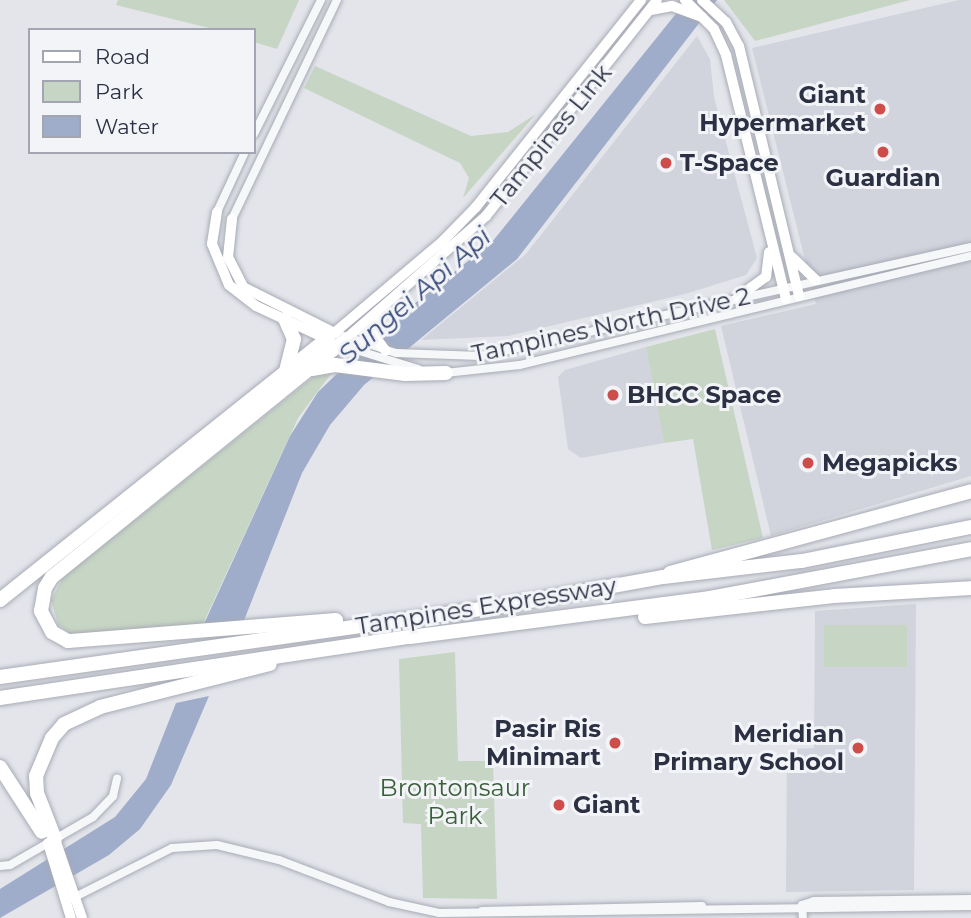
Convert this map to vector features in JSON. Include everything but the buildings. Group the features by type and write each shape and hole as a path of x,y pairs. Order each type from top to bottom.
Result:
{"highway":[{"path":"284,375 292,361 294,339 285,319"},
{"path":"340,341 52,577 45,588 41,611 52,632 68,640 458,611"},
{"path":"0,600 284,375 340,341"},
{"path":"307,370 335,365 446,373"},
{"path":"663,577 679,568 820,535 971,491"},
{"name":"Tampines Expressway","path":"0,677 458,611 663,577 802,561 971,527"},
{"name":"Tampines Expressway","path":"0,698 305,652 710,598 971,549"},
{"path":"505,625 970,588"},
{"path":"54,847 37,793 36,776 51,738 64,724 100,707 243,673 305,652"},
{"path":"0,767 54,847"}],"street":[{"path":"256,130 321,0"},
{"path":"232,219 284,103 337,0"},
{"name":"Tampines Link","path":"340,341 457,228 641,0"},
{"name":"Tampines Link","path":"340,341 377,314 486,216 657,0"},
{"path":"685,0 707,19 720,37 784,293"},
{"path":"702,0 733,33 744,67 799,296"},
{"path":"648,11 672,6 707,19"},
{"path":"728,64 744,67"},
{"path":"217,212 244,154"},
{"name":"Tampines North Drive 2","path":"217,212 212,244 218,268 229,285 256,306 340,341 408,355 496,354 738,298 784,293 799,296 971,256"},
{"path":"457,228 468,228 486,216"},
{"name":"Tampines North Drive 2","path":"232,219 228,257 243,287 392,368"},
{"path":"738,298 766,277 768,237"},
{"name":"Tampines North Drive 2","path":"446,373 520,365 784,293 796,284 971,247"},
{"path":"790,255 816,279"},
{"path":"377,314 373,334 386,351"},
{"path":"0,866 54,847 107,804 117,788 117,778"},
{"path":"71,893 172,849 217,845 268,856 415,910 479,912 705,906 971,906"},
{"path":"54,847 82,918"},
{"path":"71,893 71,918"},
{"path":"802,905 814,901 971,899"},
{"path":"802,905 803,918"}],"shaded area":[{"path":"959,0 971,0 971,476 771,536 721,326 816,304 752,48"},
{"name":"T-Space","path":"697,36 710,59 714,97 757,258 746,275 685,294 508,336 421,340 526,254"},
{"path":"646,347 664,443 581,458 568,449 558,377 565,370"},
{"name":"Meridian Primary School","path":"916,604 914,890 786,892 787,749 814,748 815,611"}],"green space":[{"path":"118,0 299,0 277,49 256,43 256,28 209,28 116,5"},
{"path":"724,0 910,0 755,41"},
{"path":"315,66 471,136 508,132 536,114 463,198 469,178 460,163 304,88"},
{"path":"715,329 763,538 712,550 693,439 664,443 646,347"},
{"path":"333,371 298,418 202,626 72,635 58,624 51,600 63,578 318,373"},
{"path":"824,625 907,625 907,667 824,667"},
{"name":"Brontonsaur Park","path":"455,652 458,761 493,761 497,899 423,898 421,824 403,823 399,659"}],"water":[{"path":"687,0 717,0 517,259 364,385 330,425 302,473 243,623 203,626 290,436 318,392 390,323 492,242"},
{"path":"209,696 171,785 140,829 109,855 0,918 0,889 115,817 146,779 176,703"}],"place":[{"name":"Giant Hypermarket","path":"880,109"},
{"name":"Guardian","path":"883,152"},
{"name":"T-Space","path":"666,163"},
{"name":"BHCC Space","path":"613,395"},
{"name":"Megapicks","path":"808,463"},
{"name":"Pasir Ris Minimart","path":"615,743"},
{"name":"Meridian Primary School","path":"858,748"},
{"name":"Giant","path":"559,805"}],"water label":[{"name":"Sungei Api Api","path":"415,296"}]}
